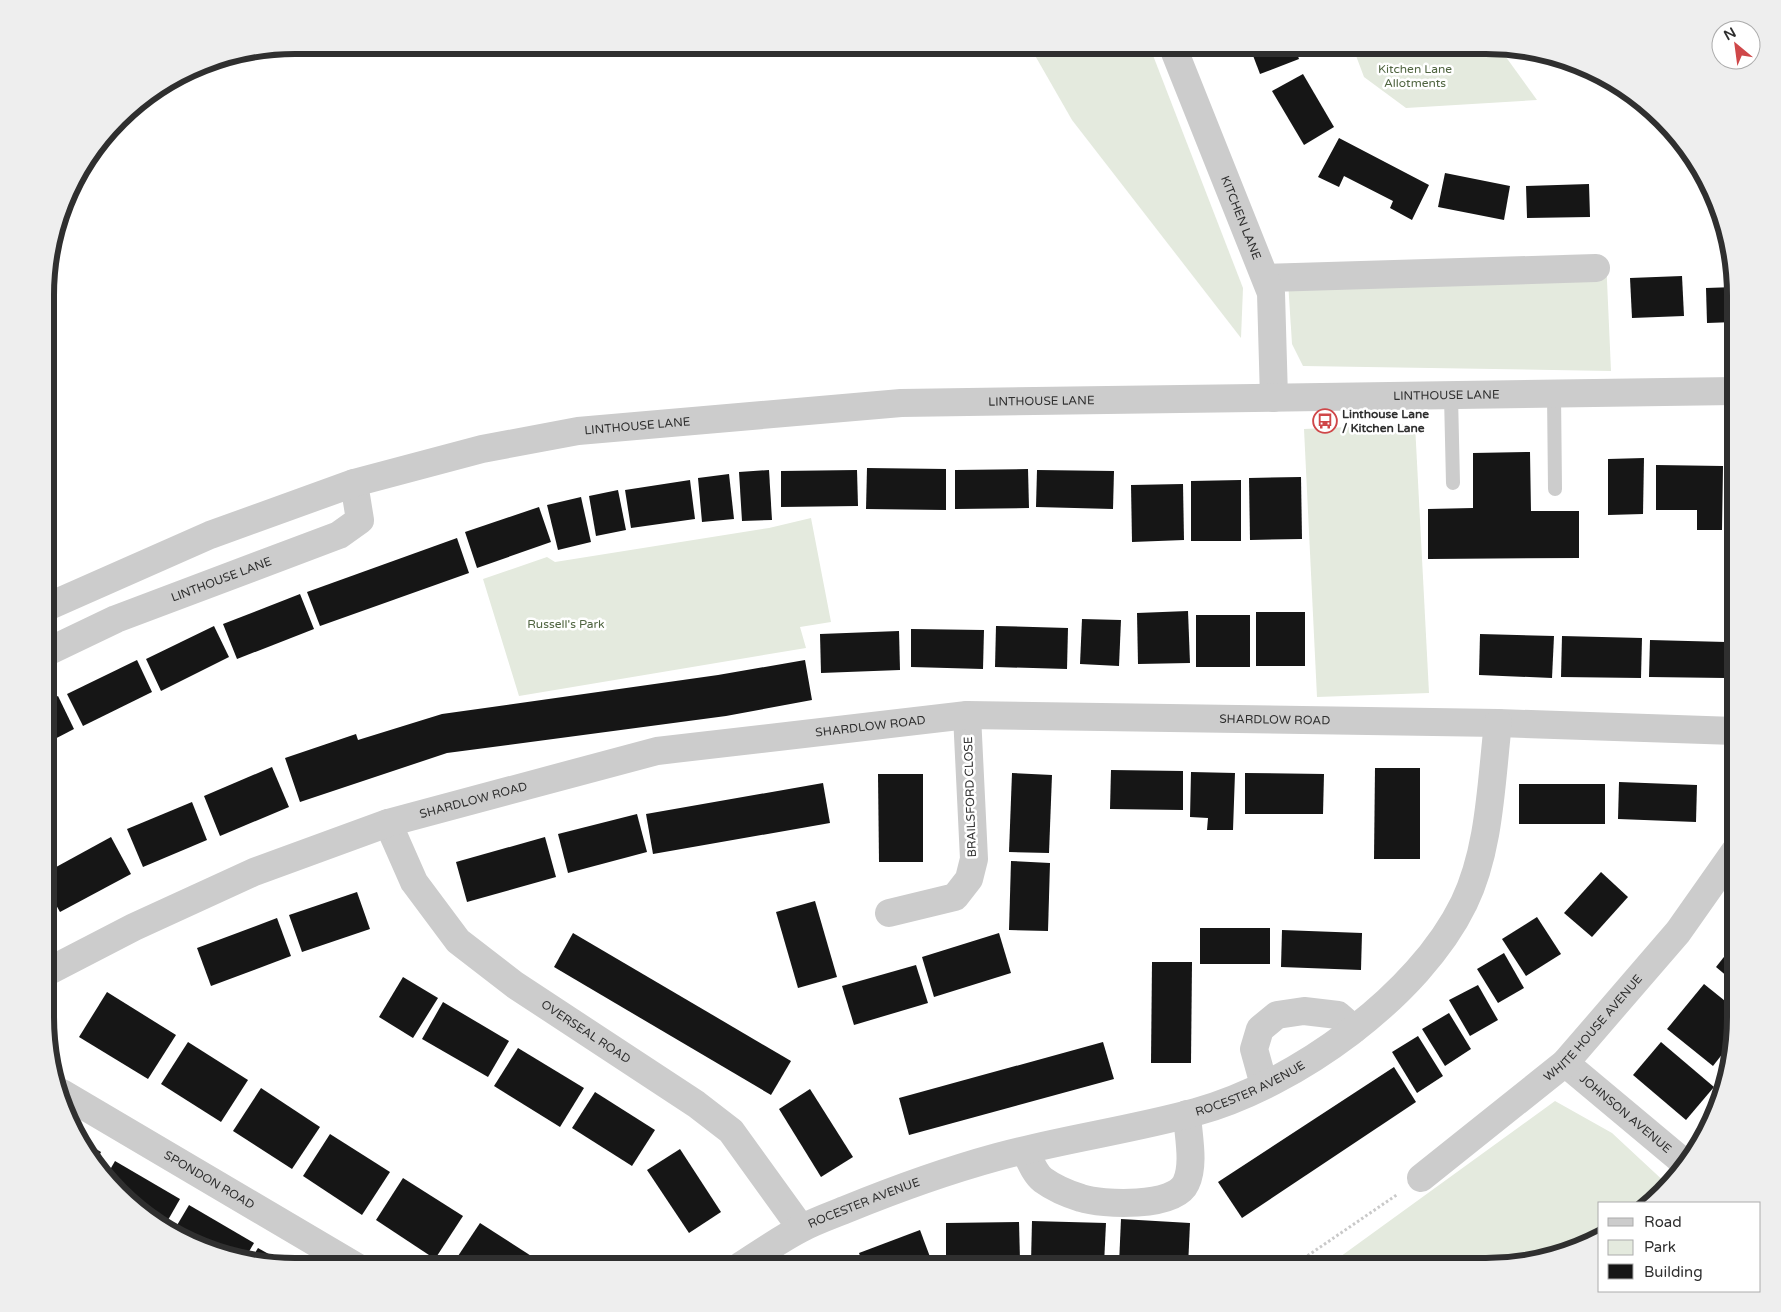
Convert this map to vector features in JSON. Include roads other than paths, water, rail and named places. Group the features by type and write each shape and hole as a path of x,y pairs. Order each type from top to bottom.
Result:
{"street":[{"name":"KITCHEN LANE","path":"1176,54 1271,292 1274,398"},
{"path":"1266,278 1596,268"},
{"name":"LINTHOUSE LANE","path":"54,604 210,535 354,483 482,449 578,431 696,419 901,404 1727,391"},
{"name":"LINTHOUSE LANE","path":"54,649 116,620 339,536 360,520 354,483"},
{"name":"SHARDLOW ROAD","path":"54,968 134,927 254,872 388,823 657,751 967,715 1498,723 1727,731"},
{"name":"BRAILSFORD CLOSE","path":"889,913 955,897 969,879 974,858 967,715"},
{"name":"ROCESTER AVENUE","path":"753,1258 801,1228 891,1191 996,1157 1186,1114 1242,1096 1297,1068 1354,1029 1409,982 1441,942 1464,902 1483,846 1498,723"},
{"name":"OVERSEAL ROAD","path":"388,823 414,882 458,941 515,985 696,1104 731,1131 801,1228"},
{"name":"WHITE HOUSE AVENUE","path":"1421,1178 1565,1063 1678,932 1727,864"},
{"path":"1264,1085 1254,1049 1260,1029 1277,1016 1304,1011 1338,1014 1354,1029"},
{"name":"JOHNSON AVENUE","path":"1565,1063 1680,1160"},
{"name":"SPONDON ROAD","path":"67,1096 343,1258"},
{"path":"1025,1150 1040,1179 1082,1199 1146,1202 1173,1196 1186,1184 1190,1160 1186,1114"}],"lane":[{"path":"1554,394 1554,489"},
{"path":"1451,396 1453,484"}],"place":[{"name":"Linthouse Lane / Kitchen Lane","path":"1325,421"}],"park label":[{"name":"Kitchen Lane Allotments","path":"1415,76"},
{"name":"Russell's Park","path":"566,624"}]}
